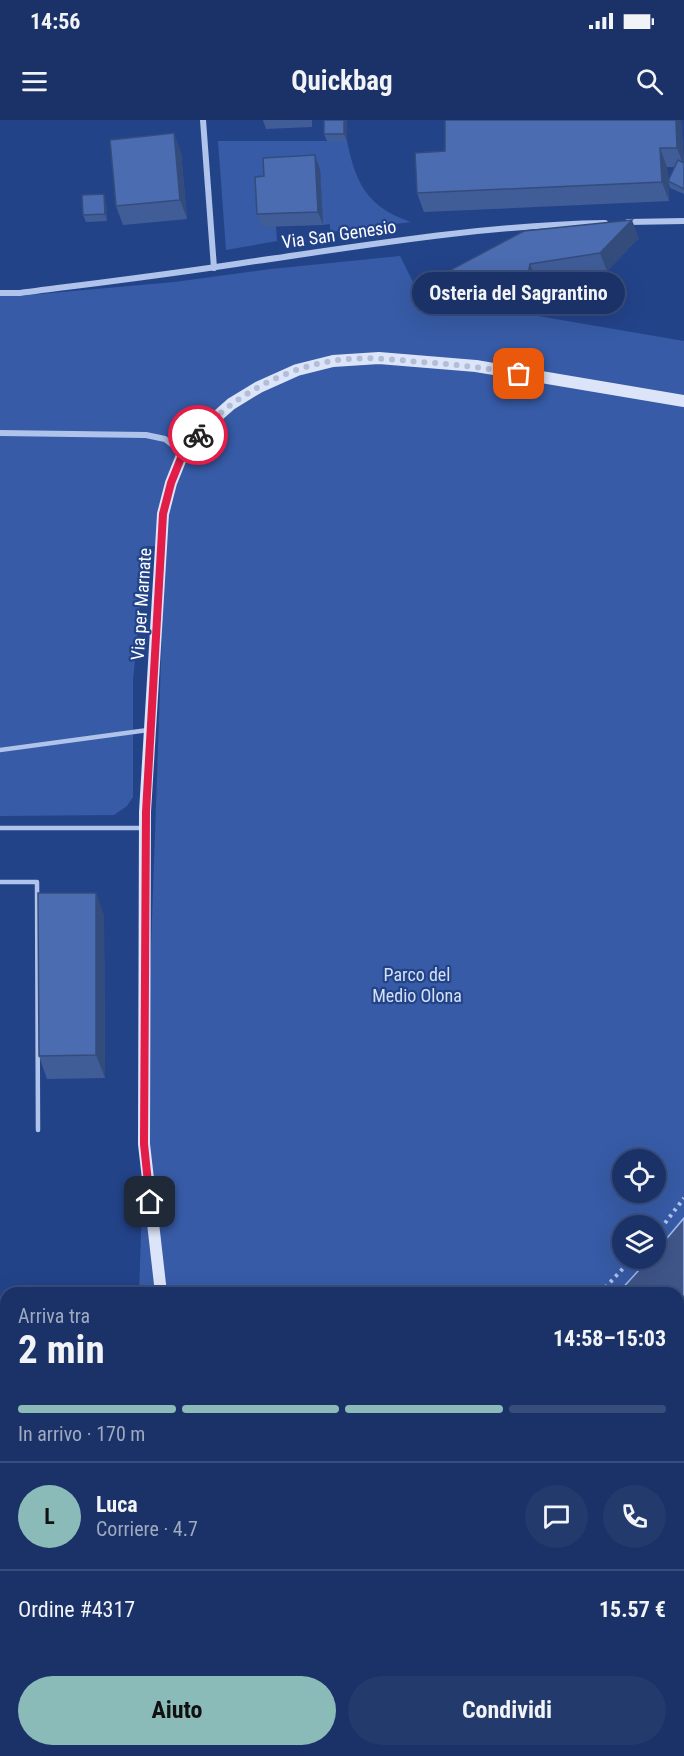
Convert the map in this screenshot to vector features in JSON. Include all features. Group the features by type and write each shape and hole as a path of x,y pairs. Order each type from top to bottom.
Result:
{"street":[{"path":"203,120 214,268"},
{"name":"Via San Genesio","path":"0,293 20,293 214,268 392,241 548,224 684,221"},
{"name":"Via per Marnate","path":"160,1287 144,1144 145,828 163,514 171,483 183,453 204,428 231,404 259,387 297,370 333,361 380,358 476,366 684,401"},
{"path":"0,433 147,435 165,439 183,453"}],"lane":[{"path":"0,750 151,730"},
{"path":"0,828 145,828"},
{"path":"0,882 37,882 38,1130"}],"path":[{"path":"666,1222 684,1198"},
{"path":"606,1287 623,1269"}],"green space":[{"path":"218,141 347,141 355,170 366,192 384,209 411,222 330,232 330,224 323,225 320,169 276,227 277,241 226,250"},
{"name":"Parco del Medio Olona","path":"400,256 417,290 450,293 462,315 538,316 684,341 684,1287 139,1287 165,546 146,546 133,680 133,797 127,806 114,815 0,816 0,295 18,296 174,282 271,269"}],"shaded area":[{"path":"684,1218 684,1287 623,1287 640,1269 666,1269 666,1239"}],"building":[{"path":"324,120 344,120 344,134 324,134"},
{"path":"445,120 676,120 677,148 660,148 662,182 417,193 415,153 445,151"},
{"path":"174,133 180,200 116,206 110,140"},
{"path":"315,155 318,212 257,214 255,177 264,176 263,158"},
{"path":"678,160 684,163 684,189 668,181"},
{"path":"104,194 105,214 83,215 82,195"},
{"path":"632,220 600,253 530,264 528,274 531,297 455,296 443,274 524,231"},
{"path":"38,893 96,893 96,1055 39,1056"}],"way so far":[{"path":"198,435 231,404 259,387 297,370 333,361 380,358 476,366 519,374"}],"place":[{"name":"Osteria del Sagrantino","path":"519,374"}],"route":[{"path":"150,1202 144,1144 146,812 163,514 171,483 183,453 198,435"}]}
